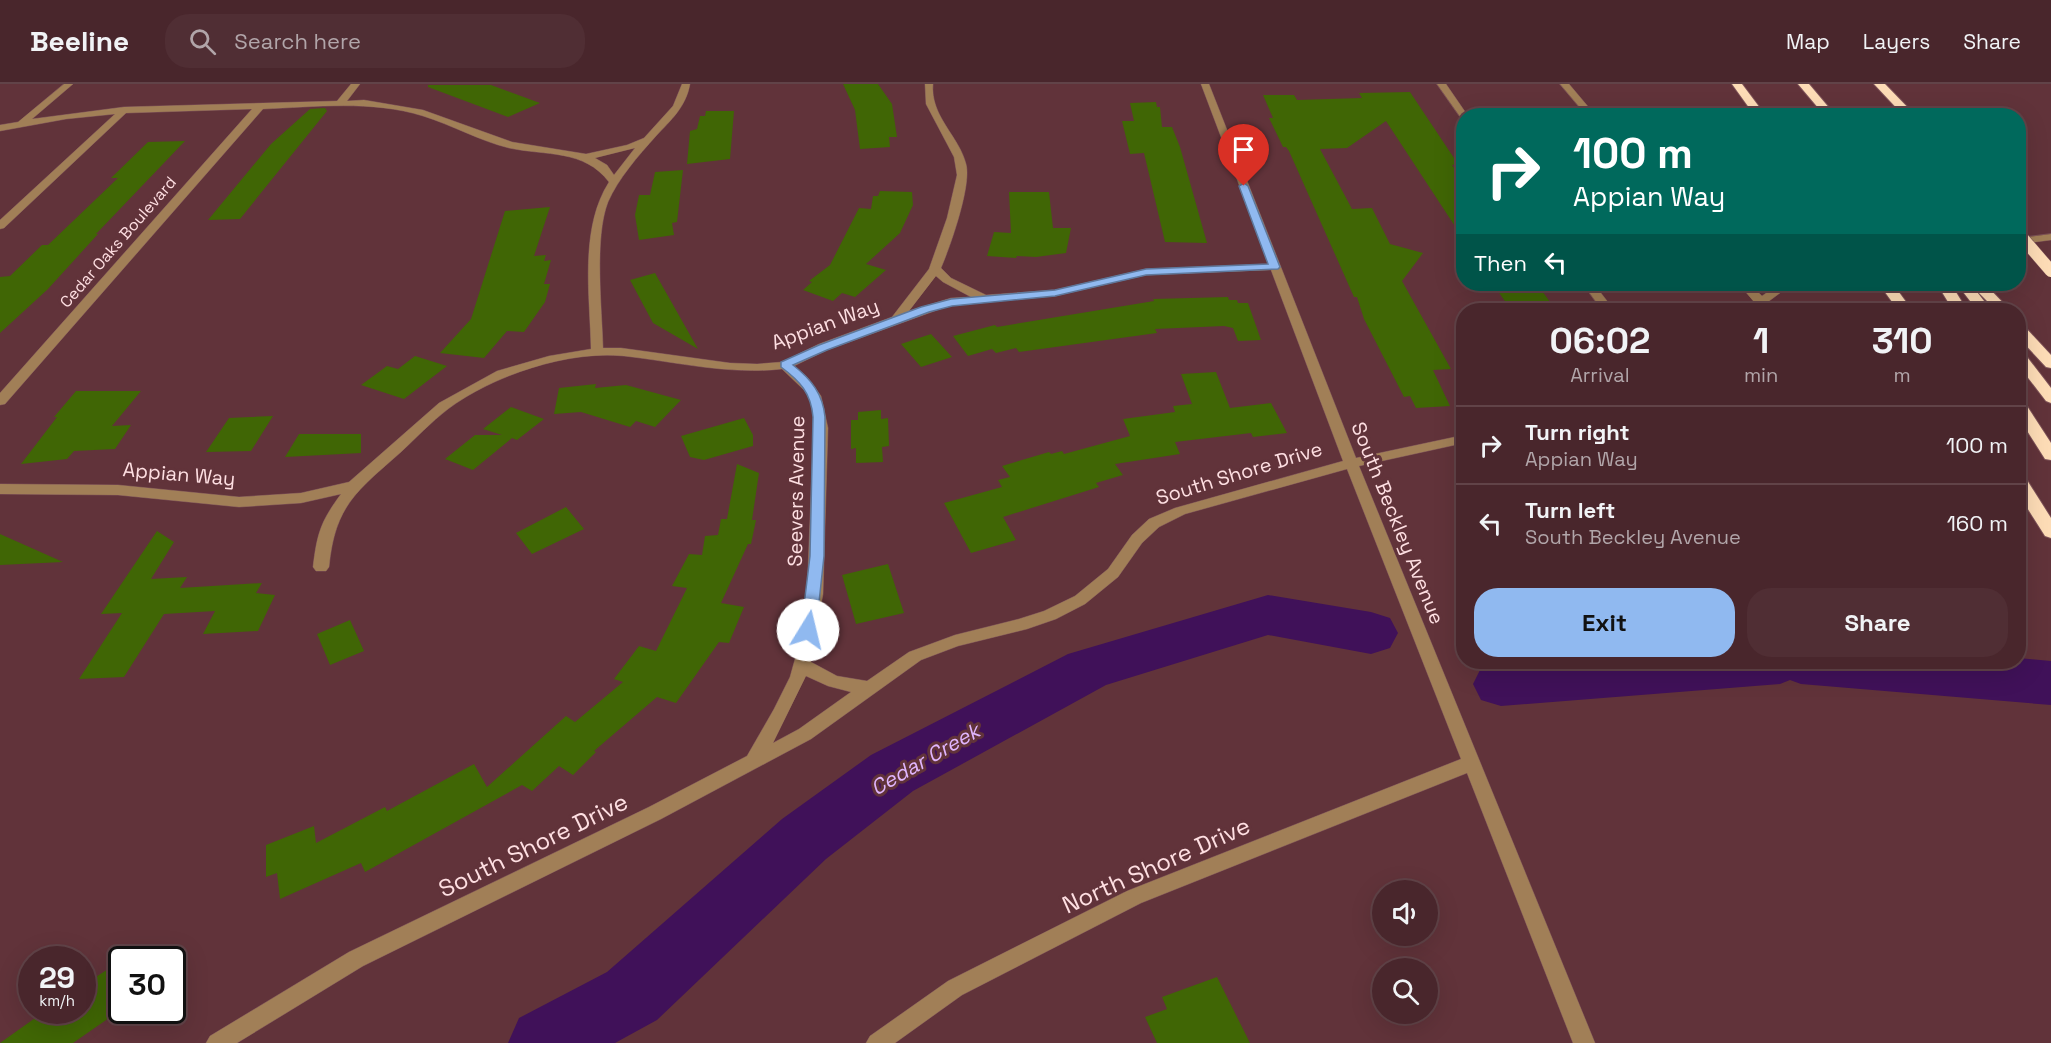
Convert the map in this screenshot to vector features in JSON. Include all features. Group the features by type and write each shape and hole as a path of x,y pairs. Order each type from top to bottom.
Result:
{"highway":[{"path":"1737,84 1755,108"},
{"path":"1803,84 1824,108"},
{"path":"1879,84 1903,108"},
{"path":"2026,242 2051,271"},
{"path":"1969,291 1979,303"},
{"path":"1984,291 1996,303"},
{"path":"2026,337 2051,364"},
{"path":"2026,365 2051,398"},
{"path":"2026,417 2051,455"},
{"path":"2026,492 2051,532"}],"street":[{"path":"20,124 69,84"},
{"path":"341,102 356,84"},
{"path":"597,352 598,219 602,203 649,139 678,108 685,94 686,84"},
{"path":"896,320 935,268 962,185 963,169 928,99 929,84"},
{"name":"South Beckley Avenue","path":"1205,84 1351,463 1584,1043"},
{"path":"1441,84 1458,108"},
{"path":"1564,84 1585,108"},
{"path":"0,128 66,116 124,110 341,102 407,108 510,145 586,157 603,167 615,183"},
{"name":"Cedar Oaks Boulevard","path":"0,401 261,105"},
{"path":"0,226 124,110"},
{"path":"586,157 630,147 649,139"},
{"path":"2026,240 2051,237"},
{"name":"Appian Way","path":"321,567 324,539 331,518 354,486 444,406 501,374 549,360 597,352 621,351 730,367 757,368 785,365 817,350 896,320 951,302 1055,293 1146,272 1274,267"},
{"path":"935,268 946,280 982,298"},
{"path":"1593,291 1603,303"},
{"path":"1750,291 1760,302 1776,291"},
{"name":"Seevers Avenue","path":"752,762 780,713 802,665 812,613 817,556 820,431 818,403 811,388 785,365"},
{"name":"South Shore Drive","path":"217,1043 356,959 655,813 805,734 915,656 955,641 1021,625 1060,610 1097,588 1113,573 1137,539 1154,523 1180,511 1351,463 1456,441"},
{"name":"Appian Way","path":"0,489 118,490 239,502 301,498 354,486"},
{"path":"802,665 819,677 842,686 869,688"},
{"name":"North Shore Drive","path":"877,1043 955,988 1134,897 1471,764"}],"building":[{"path":"843,84 878,84 892,104 897,137 889,137 890,147 860,149 855,110"},
{"path":"428,85 491,85 540,103 508,117 428,87"},
{"path":"1410,92 1456,161 1456,164 1452,165 1456,171 1456,228 1386,121 1347,148 1320,149 1352,209 1372,208 1390,244 1423,253 1402,281 1451,369 1433,370 1450,406 1416,408 1410,396 1404,397 1364,319 1357,297 1354,297 1289,151 1283,147 1269,118 1273,118 1263,95 1294,95 1297,100 1362,98 1359,93"},
{"path":"1156,102 1157,107 1160,107 1162,127 1172,127 1180,147 1207,243 1165,242 1144,153 1130,154 1122,121 1134,121 1130,103"},
{"path":"325,108 327,111 240,219 208,220 271,144 310,109"},
{"path":"706,111 734,111 730,159 687,164 690,131 697,129 700,116 705,116"},
{"path":"185,141 96,234 98,234 48,289 0,333 0,277 10,276 42,245 48,245 118,178 111,178 148,142"},
{"path":"683,170 677,222 672,223 674,235 639,240 635,215 639,195 650,195 655,172"},
{"path":"880,191 912,192 913,205 900,233 866,264 886,270 855,297 842,293 833,301 803,290 812,282 809,281 830,265 859,208 871,209 873,196 878,196"},
{"path":"1009,192 1049,192 1053,228 1071,228 1066,253 1036,257 1017,256 1016,258 987,256 994,232 1011,233"},
{"path":"550,207 534,256 546,255 544,261 551,260 544,284 550,284 545,302 524,332 507,331 484,358 440,353 471,319 505,211"},
{"path":"655,273 698,349 653,323 630,280"},
{"path":"1498,291 1542,291 1551,303 1506,303"},
{"path":"1228,297 1229,300 1237,300 1238,303 1248,303 1261,340 1238,341 1233,328 1224,326 1155,329 1157,333 1019,352 1016,348 996,353 992,349 968,356 953,336 995,325 997,327 1154,301 1153,299"},
{"path":"931,334 952,357 921,367 901,344"},
{"path":"415,356 447,366 404,399 361,385 387,366 398,369"},
{"path":"1216,372 1230,408 1271,403 1287,433 1253,437 1251,433 1175,442 1180,454 1115,464 1123,475 1096,483 1099,487 1003,517 1016,540 971,553 944,503 1002,487 998,480 1010,477 1002,466 1049,452 1051,454 1062,451 1064,454 1130,436 1123,419 1175,412 1173,406 1192,404 1181,374"},
{"path":"596,384 595,388 626,385 681,400 655,427 636,421 630,427 581,412 554,414 559,388"},
{"path":"76,391 141,391 112,426 131,425 115,449 74,451 67,459 21,464 57,417 54,417"},
{"path":"511,407 544,419 517,440 512,438 473,470 445,459 475,435 502,435 483,429"},
{"path":"881,410 881,419 888,418 889,446 882,447 883,462 856,463 856,448 851,449 851,420 858,420 858,412"},
{"path":"273,416 251,451 206,452 229,418"},
{"path":"744,418 753,435 753,446 704,460 690,457 681,436"},
{"path":"299,434 361,434 361,453 285,457"},
{"path":"737,464 759,473 752,520 756,520 751,544 748,544 721,603 744,607 729,643 719,642 676,703 657,697 594,751 596,752 573,775 559,766 532,791 522,785 365,872 361,863 280,899 277,873 266,877 266,845 314,826 316,843 385,807 387,811 474,764 487,787 566,716 575,722 623,682 614,679 639,646 656,651 687,588 672,586 689,554 702,555 705,536 718,535 721,519 727,519"},
{"path":"566,507 584,529 532,554 516,533"},
{"path":"157,531 174,542 151,579 187,577 180,588 262,583 256,593 275,595 258,631 203,634 215,611 164,614 124,677 79,679 122,613 101,614"},
{"path":"0,534 63,562 0,565"},
{"path":"888,564 904,613 856,624 842,575"},
{"path":"350,620 364,651 330,665 317,634"},
{"path":"108,969 108,1019 73,1043 0,1043 27,1024 96,1024 96,977"},
{"path":"1217,977 1250,1043 1157,1043 1145,1017 1167,1009 1162,997"}],"waterway":[{"name":"Cedar Creek","path":"544,1043 632,996 804,839 892,773 1088,669 1268,615 1371,633"},
{"name":"Cedar Creek","path":"1501,684 1691,669"},
{"name":"Cedar Creek","path":"1884,669 2051,683"}],"route":[{"path":"808,630 812,613 817,556 820,431 818,403 811,388 785,365 823,347 925,309 951,302 1055,293 1146,272 1274,267 1244,186"}]}
